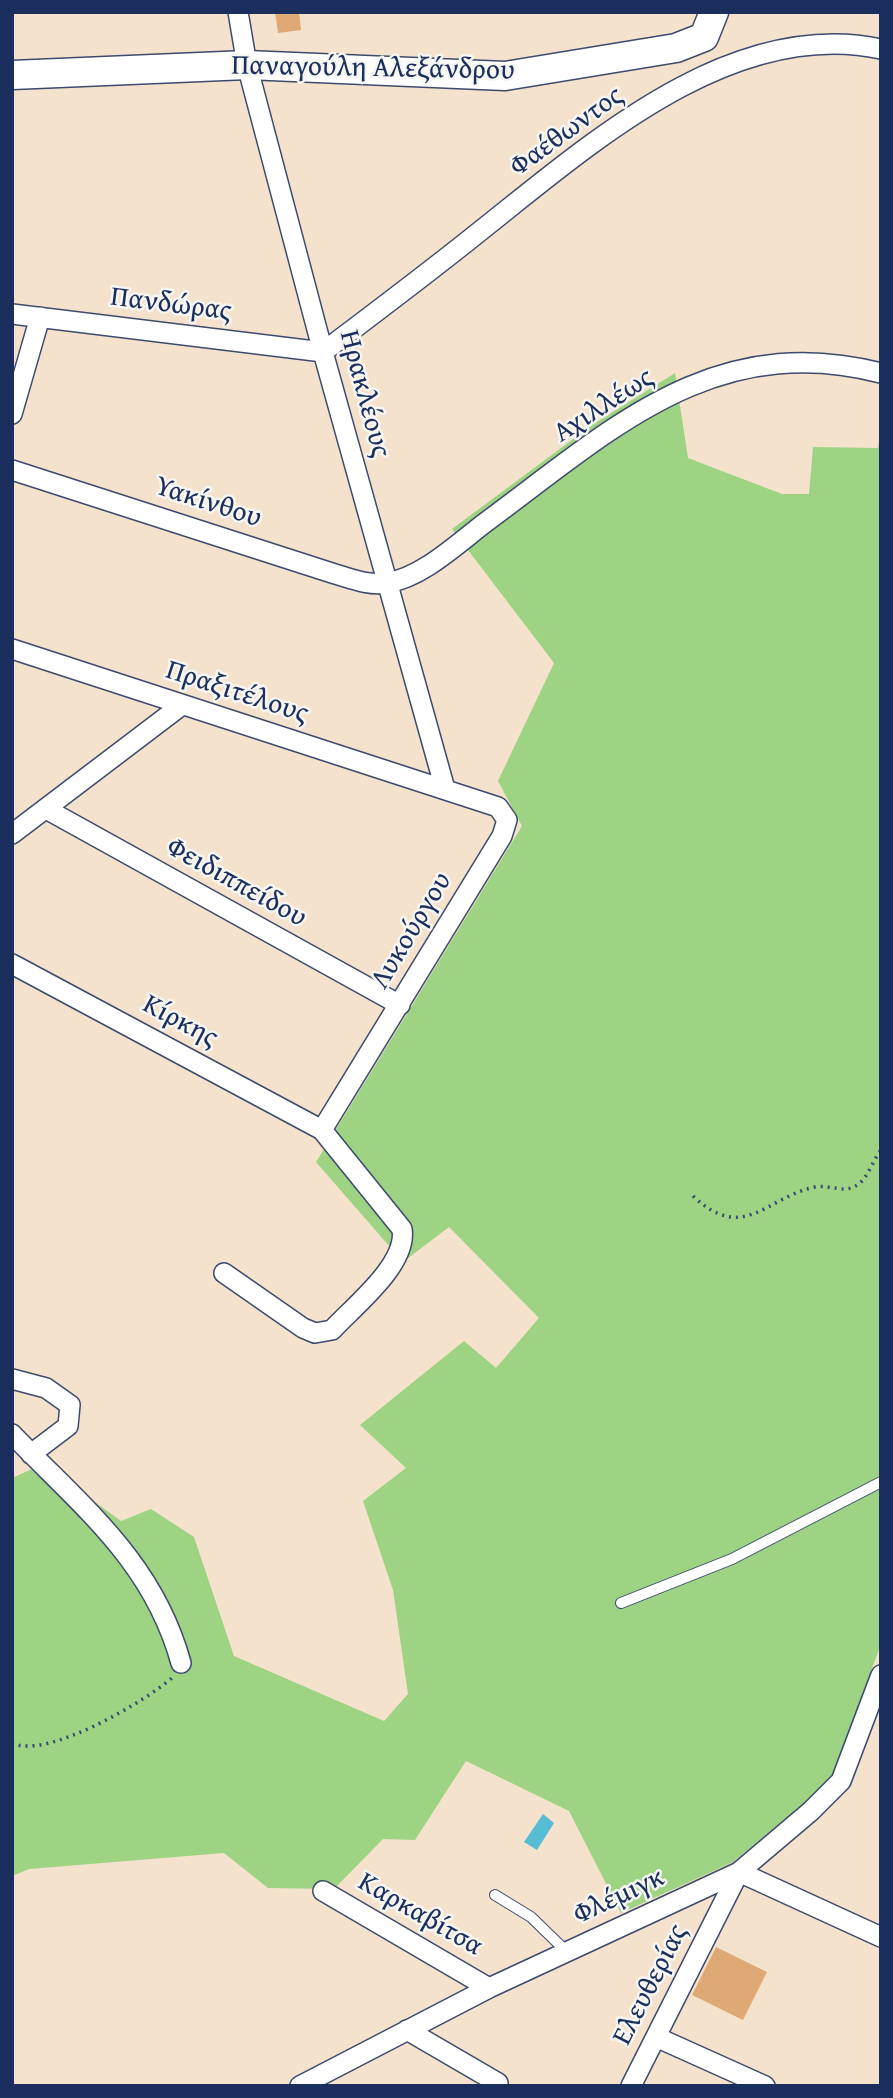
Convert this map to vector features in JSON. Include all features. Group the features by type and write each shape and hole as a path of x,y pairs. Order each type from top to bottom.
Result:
{"street":[{"name":"Ηρακλέους","path":"237,12 247,65 323,352 445,789"},
{"name":"Παναγούλη Αλεξάνδρου","path":"12,75 247,65 505,76 676,48 704,37 714,12"},
{"name":"Φαέθωντος","path":"323,352 616,126 688,85 752,56 802,44 848,42 881,49"},
{"name":"Πανδώρας","path":"12,314 323,352"},
{"path":"12,414 40,317"},
{"name":"Αχιλλέως","path":"388,583 412,573 447,551 620,424 682,388 738,369 793,362 840,363 881,373"},
{"name":"Υακίνθου","path":"12,470 335,574 369,583 388,583"},
{"name":"Πραξιτέλους","path":"12,649 445,789"},
{"path":"12,834 182,705"},
{"name":"Λυκούργου","path":"322,1130 502,836 507,820 498,807 445,789"},
{"name":"Φειδιππείδου","path":"46,809 400,1005"},
{"name":"Κίρκης","path":"12,964 322,1130"},
{"path":"224,1273 303,1328 323,1333 332,1330 394,1262 404,1241 402,1229 322,1130"},
{"path":"12,1379 46,1388 66,1399 70,1405 68,1426 32,1454"},
{"path":"12,1434 112,1533 171,1624 181,1663"},
{"name":"Φλέμιγκ","path":"300,2086 489,1988 739,1872 811,1811 841,1781 874,1712 881,1675"},
{"path":"739,1872 881,1937"},
{"name":"Ελευθερίας","path":"631,2086 739,1872"},
{"name":"Καρκαβίτσα","path":"323,1891 489,1988"},
{"path":"407,2030 498,2083"},
{"path":"656,2037 765,2086"}],"lane":[{"path":"621,1603 732,1559 881,1482"},
{"path":"495,1895 531,1917 567,1952"}],"path":[{"path":"693,1196 709,1210 734,1217 758,1214 793,1195 818,1187 845,1191 861,1182 881,1150"},
{"path":"12,1743 19,1746 41,1746 98,1724 156,1692 174,1676 181,1663"}],"green space":[{"path":"675,373 688,458 782,494 809,494 813,447 878,448 881,422 881,1644 831,1780 733,1862 621,1913 569,1811 466,1761 415,1840 383,1839 334,1889 268,1888 224,1853 29,1869 12,1876 12,1478 43,1464 121,1521 151,1509 194,1537 234,1656 384,1721 408,1694 393,1590 363,1501 406,1468 360,1425 464,1341 496,1368 539,1318 449,1227 403,1262 316,1162 522,826 498,781 554,663 452,529 592,425"}],"water":[{"path":"543,1814 554,1823 537,1850 524,1842"}],"building":[{"path":"275,12 299,12 301,30 278,33"},
{"path":"716,1947 767,1972 743,2020 692,1995"}]}
